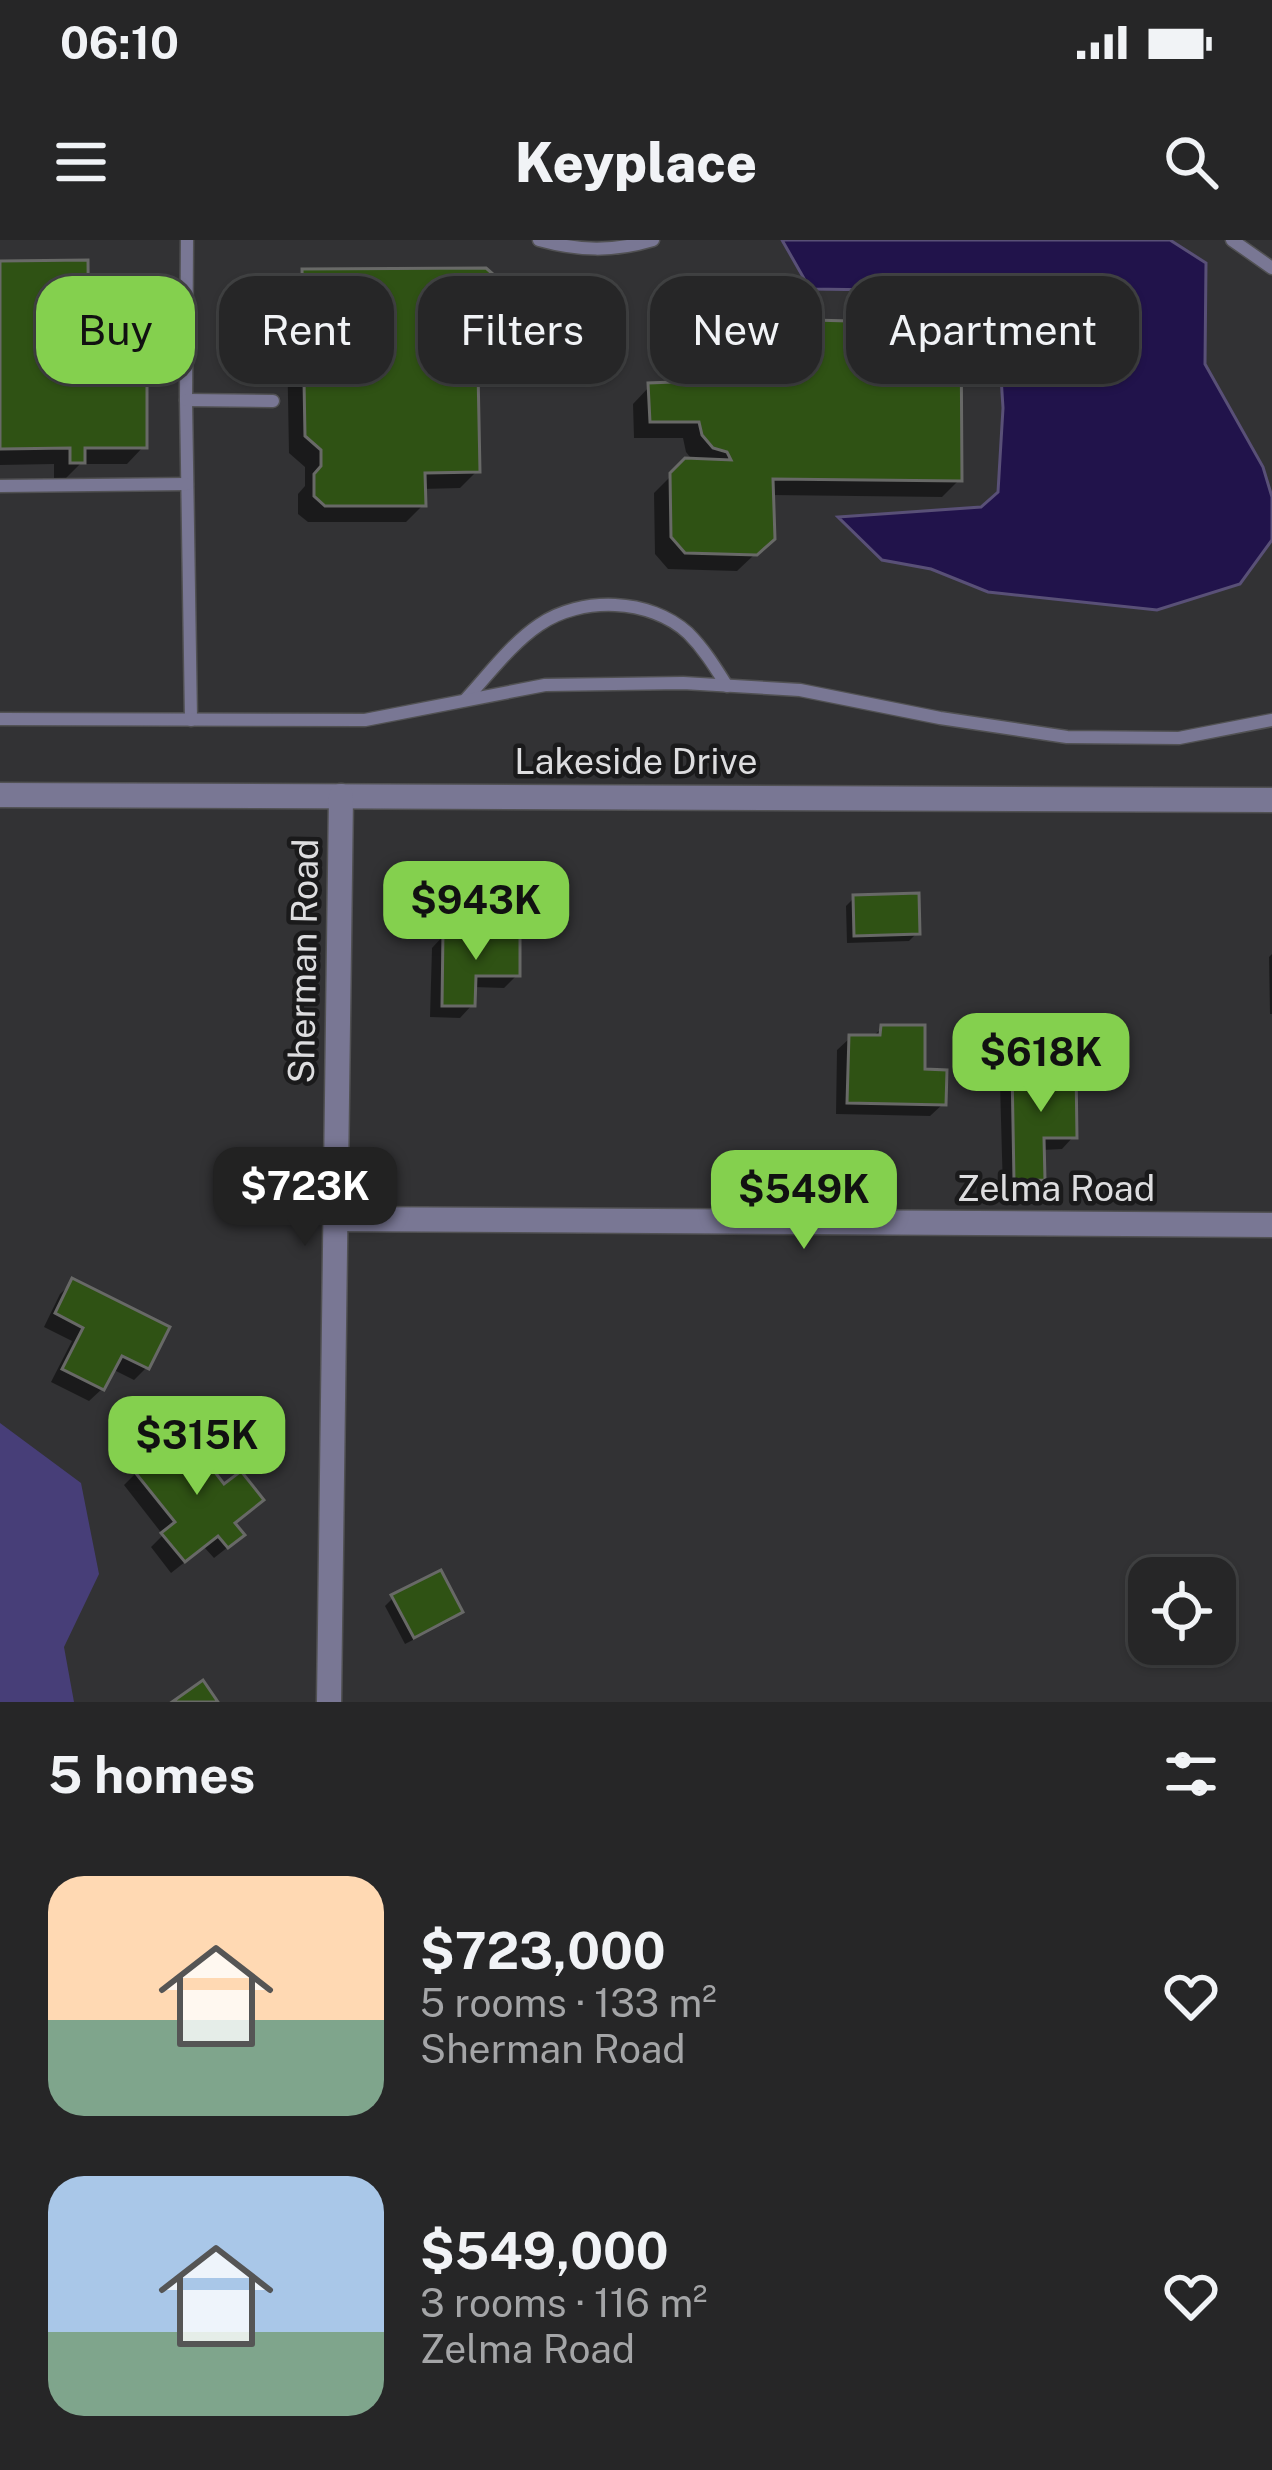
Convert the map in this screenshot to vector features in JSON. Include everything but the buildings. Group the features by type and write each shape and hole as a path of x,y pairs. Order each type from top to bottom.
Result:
{"street":[{"name":"Lakeside Drive","path":"0,795 1272,800"},
{"name":"Sherman Road","path":"329,1702 341,796"},
{"name":"Zelma Road","path":"336,1219 1272,1225"}],"lane":[{"path":"188,240 191,720"},
{"path":"539,240 578,249 619,249 653,240"},
{"path":"1232,240 1272,268"},
{"path":"186,400 272,401"},
{"path":"0,485 187,484"},
{"path":"465,700 539,625 566,611 594,605 660,615 685,631 727,686"},
{"path":"0,719 365,720 545,685 683,683 800,690 1067,737 1179,738 1272,720"}],"shaded area":[{"path":"782,240 1170,240 1206,263 1205,364 1263,467 1272,497 1272,540 1240,584 1157,610 988,592 931,569 882,560 838,517 981,507 998,492 1001,384 1139,384 1139,276 846,276 846,289 822,289 822,276 803,276"},
{"path":"0,1423 81,1483 99,1574 64,1647 74,1702 0,1702"}]}
